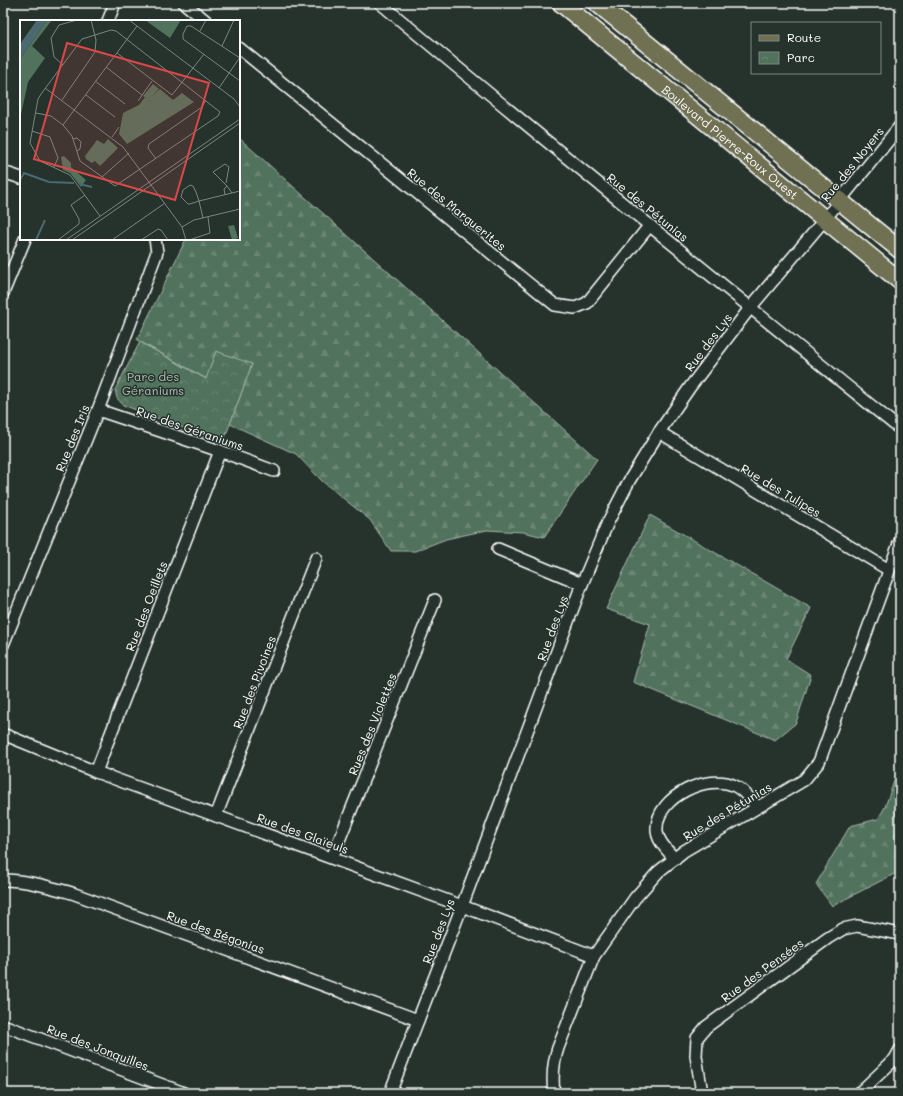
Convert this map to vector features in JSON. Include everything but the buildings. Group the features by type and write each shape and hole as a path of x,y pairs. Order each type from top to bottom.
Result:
{"main road":[{"name":"Boulevard Pierre-Roux Ouest","path":"561,3 900,281"},
{"name":"Boulevard Pierre-Roux Ouest","path":"596,3 900,250"}],"street":[{"path":"108,20 114,3"},
{"path":"184,3 205,20"},
{"name":"Rue des Pétunias","path":"380,3 546,142 900,429"},
{"name":"Rue des Marguerites","path":"240,49 555,305 575,308 587,303 650,225"},
{"name":"Rue des Noyers","path":"825,219 900,126"},
{"path":"3,172 20,178"},
{"name":"Rue des Lys","path":"390,1093 462,906 582,584 608,522 629,481 690,387 750,308 825,219"},
{"path":"3,293 25,240"},
{"name":"Rue des Iris","path":"3,645 98,410 156,252 156,240"},
{"name":"Rue des Géraniums","path":"98,410 220,451 274,471"},
{"name":"Rue des Tulipes","path":"660,432 889,570"},
{"name":"Rue des Oeillets","path":"96,772 220,451"},
{"name":"Rue des Pétunias","path":"554,1093 552,1079 556,1055 594,956 635,898 658,872 684,851 804,780 819,762 900,541"},
{"path":"498,548 582,584"},
{"name":"Rue des Pivoines","path":"216,816 316,558"},
{"name":"Rues des Violettes","path":"332,858 435,600"},
{"name":"Rue des Glaïeuls","path":"3,734 96,772 594,956"},
{"path":"675,859 660,840 656,828 658,817 669,801 683,792 700,785 718,782 734,785 744,792 757,807"},
{"name":"Rue des Bégonias","path":"3,880 12,880 47,886 72,893 418,1020"},
{"name":"Rue des Pensées","path":"702,1093 696,1056 697,1038 706,1027 828,938 843,929 857,926 900,934"},
{"name":"Rue des Jonquilles","path":"3,1025 163,1089 184,1093"},
{"path":"860,1093 894,1059 900,1050"}],"green space":[{"path":"240,139 597,459 544,537 523,532 487,530 446,539 415,551 391,551 370,520 322,481 296,454 230,424 252,364 207,379 137,340 186,240 240,240"},
{"name":"Parc des Géraniums","path":"140,342 206,379 216,351 252,364 223,443 123,405 117,398 115,390"},
{"path":"650,515 811,608 786,659 811,675 796,723 775,740 633,682 650,624 606,609"},
{"path":"900,764 900,871 832,906 816,884 850,826 878,819 885,807"}]}
